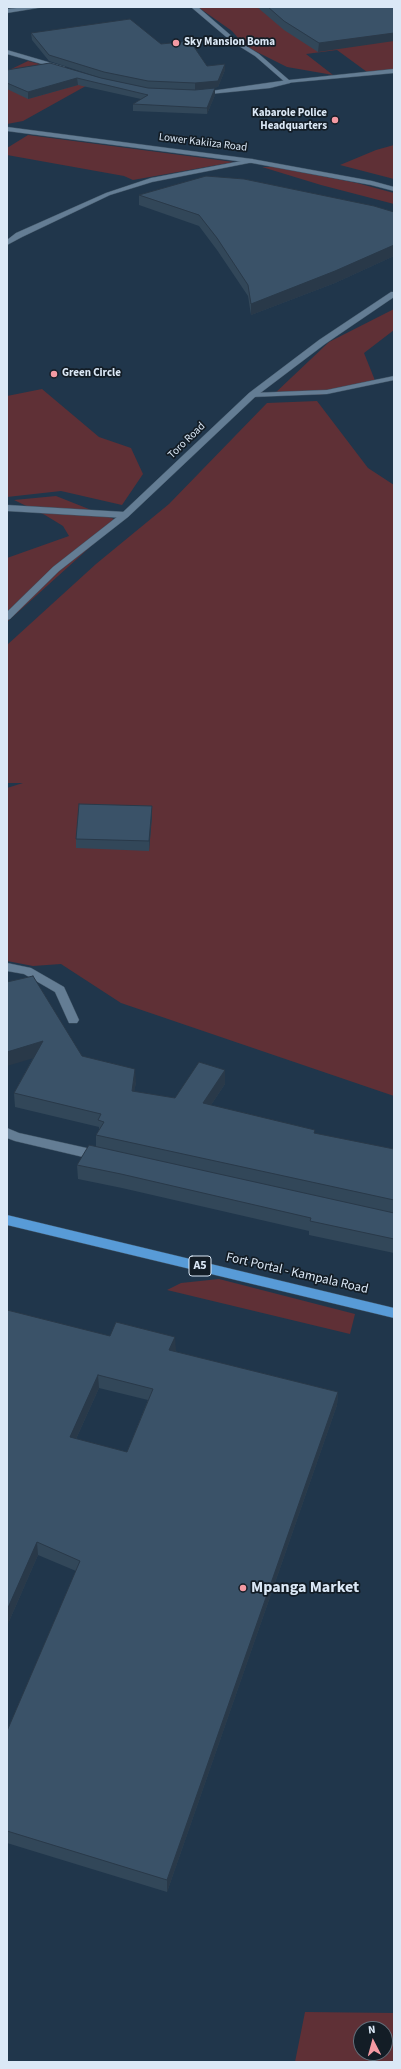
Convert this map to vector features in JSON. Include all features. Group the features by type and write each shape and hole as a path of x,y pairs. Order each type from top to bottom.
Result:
{"highway":[{"name":"Fort Portal - Kampala Road","path":"7,1220 394,1313"}],"main road":[{"path":"7,11 41,7"},
{"path":"194,7 233,40 257,55 288,82"},
{"path":"7,52 67,69"},
{"path":"195,93 270,86 288,82 394,71"},
{"name":"Lower Kakiiza Road","path":"7,129 252,161 372,182 394,189"},
{"path":"7,243 19,235 108,194 150,180 252,161"},
{"name":"Toro Road","path":"7,616 56,569 125,515 252,395 322,342 394,294"},
{"path":"252,395 327,392 394,378"},
{"path":"7,508 125,515"},
{"path":"7,967 27,971 60,990 73,1020"},
{"path":"7,1132 14,1137 112,1158"}],"shaded area":[{"path":"198,7 394,7 394,70 367,72 337,50 306,54 333,75 287,67 245,46 232,31"},
{"path":"28,61 63,70 93,82 23,121 7,124 7,71"},
{"path":"28,135 234,162 133,180 124,176 7,155 7,148"},
{"path":"394,145 394,179 340,165 376,150"},
{"path":"262,167 276,167 357,183 394,193 394,204 321,185"},
{"path":"394,309 394,330 364,353 376,383 319,395 273,395 329,342"},
{"path":"42,389 99,437 131,448 143,474 122,505 61,491 7,497 7,396"},
{"path":"317,401 368,468 394,485 394,1096 121,1003 61,964 33,966 7,961 7,788 23,783 7,783 7,645 96,564 169,504 267,403"},
{"path":"56,496 119,521 7,622 7,558 69,536 63,526 45,515 14,500"},
{"path":"219,1279 355,1314 350,1334 167,1290 181,1283"},
{"path":"305,2012 394,2013 394,2062 295,2062"}],"building":[{"path":"268,7 394,7 394,33 319,43 284,21"},
{"path":"130,19 161,44 190,41 207,66 225,64 218,81 195,83 148,81 104,72 49,55 31,33"},
{"path":"50,63 101,78 148,88 195,90 215,88 207,108 133,104 148,95 77,78 28,92 7,83 7,70"},
{"path":"206,176 244,179 374,206 394,212 394,245 335,271 251,304 248,285 217,238 199,215 139,195"},
{"path":"79,804 152,806 149,841 76,839"},
{"path":"33,976 82,1056 135,1069 132,1091 175,1098 199,1062 225,1070 203,1103 315,1130 314,1133 394,1149 394,1200 96,1135 104,1122 98,1120 101,1114 14,1093 43,1041 7,1052 7,982"},
{"path":"89,1145 394,1213 394,1239 310,1221 311,1218 77,1165"},
{"path":"7,1310 110,1336 116,1322 175,1337 169,1350 338,1392 167,1880 7,1831 7,1731 80,1561 37,1542 7,1610","holes":["98,1375 153,1389 127,1452 70,1437"]}],"place":[{"name":"Sky Mansion Boma","path":"176,43"},
{"name":"Kabarole Police Headquarters","path":"335,120"},
{"name":"Green Circle","path":"54,374"},
{"name":"Mpanga Market","path":"243,1588"}]}
